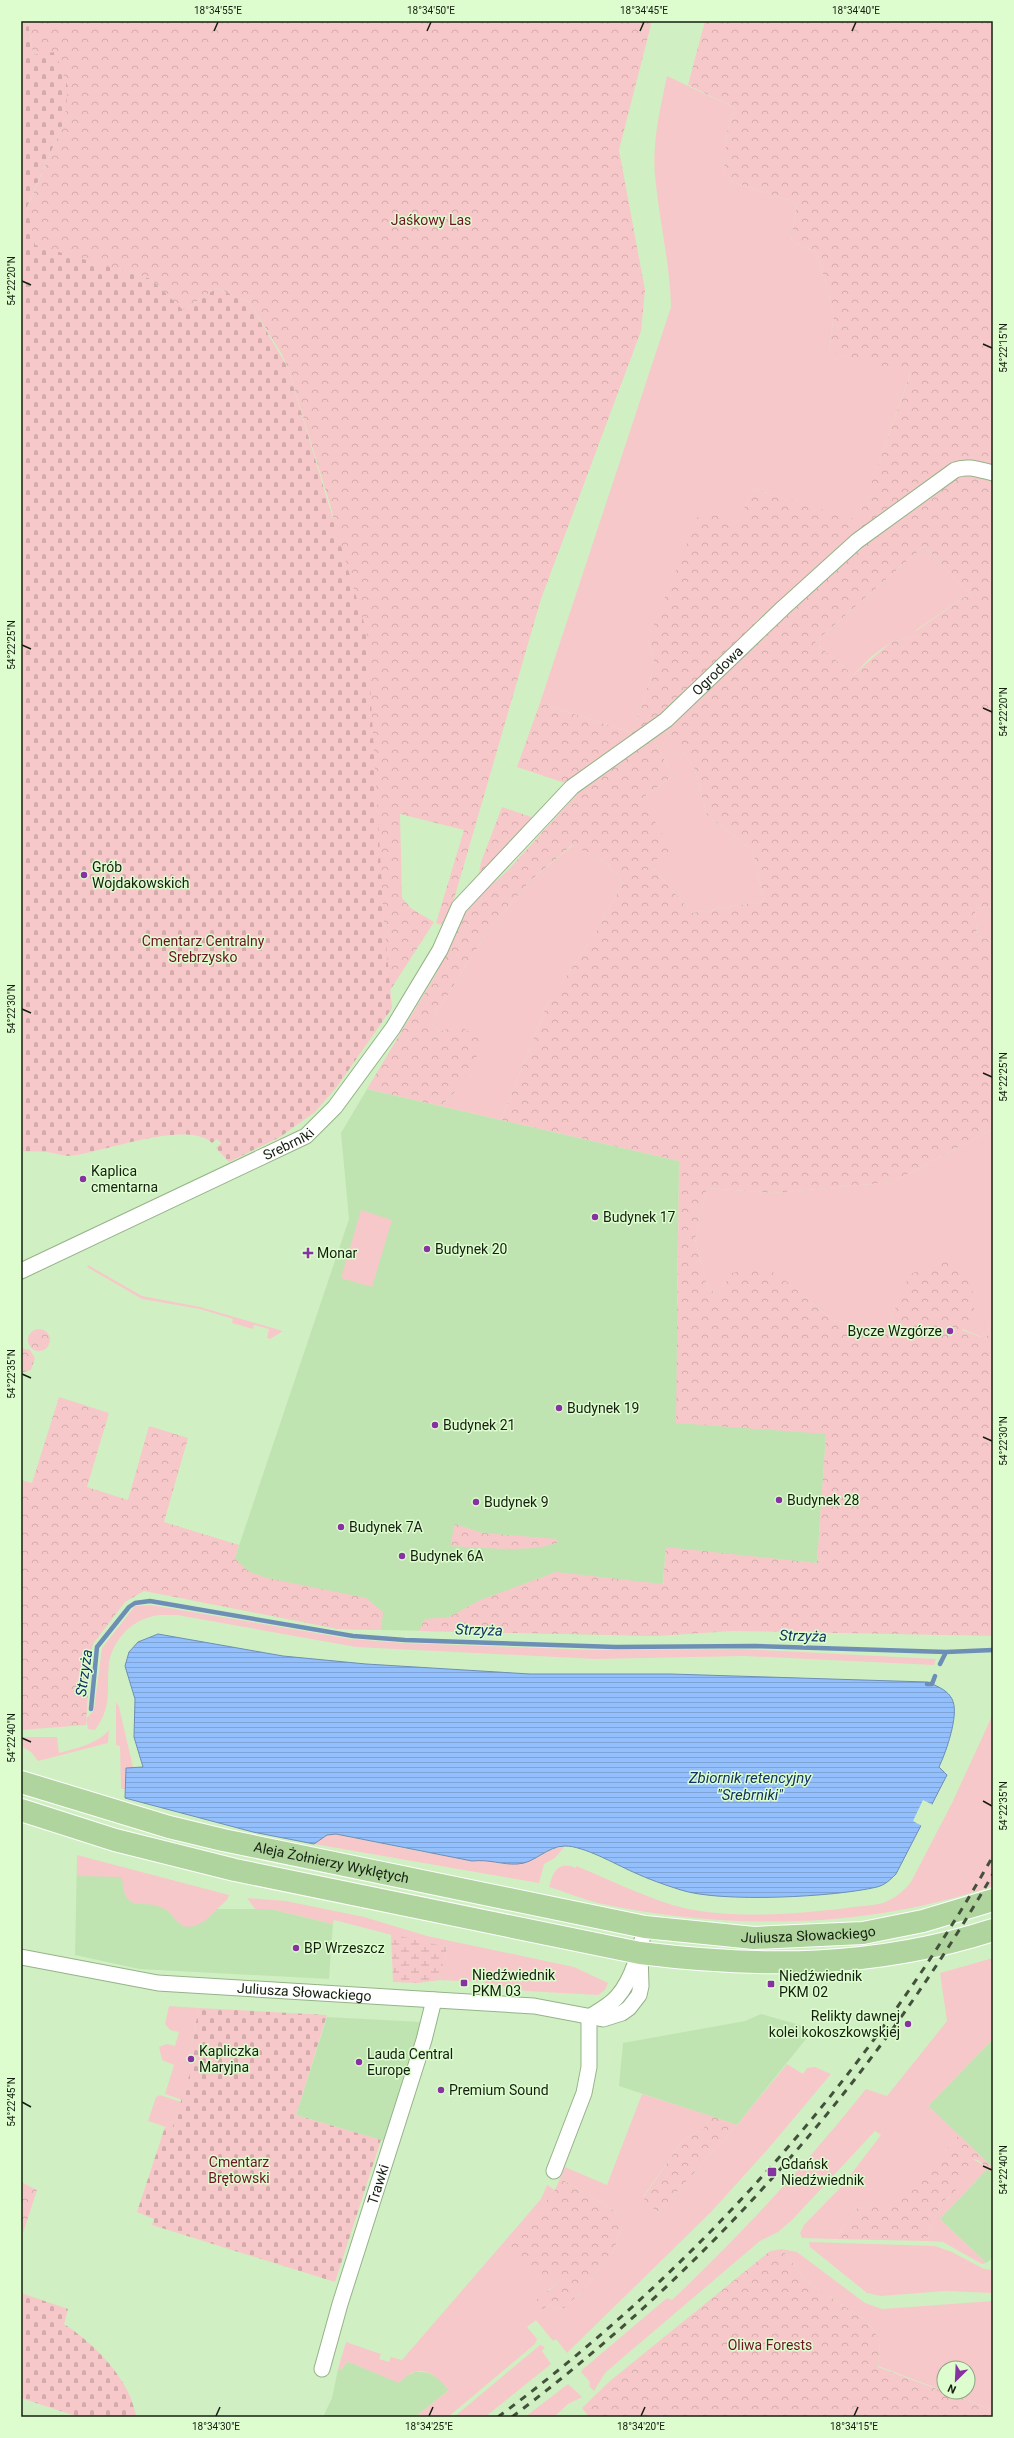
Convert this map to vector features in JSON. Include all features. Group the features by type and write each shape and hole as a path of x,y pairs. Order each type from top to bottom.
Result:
{"main road":[{"name":"Aleja Żołnierzy Wyklętych","path":"21,1782 170,1827 223,1840 645,1927"},
{"name":"Aleja Żołnierzy Wyklętych","path":"21,1810 115,1840 235,1870 640,1953"},
{"name":"Juliusza Słowackiego","path":"645,1927 754,1938 848,1934 924,1921 993,1900"},
{"name":"Juliusza Słowackiego","path":"640,1953 711,1961 770,1964 821,1963 896,1954 993,1930"}],"street":[{"name":"Ogrodowa","path":"459,907 572,787 666,720 783,608 857,542 955,470 961,468 976,468 993,473"},
{"name":"Srebrniki","path":"21,1271 284,1148 298,1141 316,1127 335,1107 393,1028 440,950 459,907"},
{"path":"554,2171 584,2093 588,2067 589,2017 609,2005 618,1996 640,1953 645,1927"},
{"name":"Juliusza Słowackiego","path":"21,1957 158,1983 543,2007 589,2017"},
{"name":"Trawki","path":"322,2369 340,2304 426,2034 434,2000"}],"shaded area":[{"path":"367,1089 679,1161 677,1305 826,1434 817,1563 666,1549 658,1636 338,1629 219,1605 349,1219 341,1133"},
{"path":"77,1857 113,1869 190,1909 271,1909 333,1924 329,1979 139,1969 75,1955"},
{"path":"761,2014 814,2029 737,2125 619,2086 623,2043 745,2021"},
{"path":"327,2017 421,2022 384,2141 296,2115"},
{"path":"993,2039 993,2168 928,2106"},
{"path":"988,2168 993,2173 993,2258 986,2263 940,2219"},
{"path":"349,2362 404,2377 415,2372 424,2372 437,2376 449,2390 415,2417 323,2417 332,2398 338,2369 341,2370 346,2363"}],"green space":[{"name":"Cmentarz Centralny Srebrzysko","path":"21,21 28,21 33,55 55,52 68,87 65,119 27,207 35,245 151,279 183,310 217,288 250,303 288,368 367,633 384,921 392,1008 336,1088 315,1112 280,1137 229,1162 216,1148 221,1143 217,1139 212,1143 200,1137 184,1134 144,1139 84,1154 69,1156 48,1152 21,1151"},
{"name":"Jaśkowy Las","path":"28,21 652,21 619,150 645,290 641,331 541,599 452,906 441,925 436,923 464,830 400,814 402,898 412,909 434,922 389,992 384,921 332,511 288,368 281,353 250,303 217,288 183,310 151,279 35,246 27,208 65,119 33,55"},
{"path":"705,21 993,21 993,469 962,461 673,705 565,783 517,767 540,703 632,733 655,665 648,639 700,511 737,522 754,489 858,520 910,375 829,352 834,314 817,252 791,241 797,203 723,179 727,132 735,108 688,85"},
{"path":"667,76 735,108 727,132 723,179 797,203 791,241 817,252 834,314 829,352 910,374 858,521 754,489 737,522 648,639 655,665 632,733 540,703 671,307 669,274 654,164 657,126"},
{"path":"961,474 993,478 993,906 975,909 977,936 993,941 993,1129 893,1182 774,1193 707,1188 695,1239 708,1290 718,1293 732,1273 764,1266 790,1284 832,1320 888,1329 899,1298 910,1274 948,1261 972,1286 975,1318 962,1330 986,1339 993,1318 993,1636 732,1631 658,1636 419,1631 425,1619 449,1617 480,1600 556,1572 663,1584 666,1547 817,1563 826,1434 676,1423 679,1161 501,1120 547,1005 596,932 623,883 607,863 572,845 530,881 487,932 430,1023 440,1031 460,1026 479,1038 475,1071 441,1106 367,1089 436,974 463,911 508,870 586,784 652,736 673,776 641,799 672,849 650,864 692,913 764,901 753,851 707,815 694,767 664,729 855,551","holes":["924,546 970,593 916,631 920,636 891,642 853,675 815,642"]},
{"path":"924,546 970,593 916,630 920,636 891,642 872,656 853,675 815,642"},
{"path":"664,729 694,767 707,815 753,851 764,901 692,913 650,864 641,799 673,776 652,736"},
{"path":"502,807 534,818 478,880 481,862"},
{"path":"573,845 607,863 623,883 596,932 547,1005 501,1120 441,1106 475,1071 460,1027 440,1031 430,1023 487,932 530,881"},
{"path":"993,906 993,941 977,936 975,909"},
{"path":"993,1129 993,1318 986,1339 898,1301 888,1329 832,1320 790,1284 732,1273 718,1293 708,1290 695,1239 707,1188 774,1193 893,1182"},
{"path":"361,1210 392,1220 372,1287 341,1278"},
{"path":"88,1265 142,1296 200,1307 283,1331 270,1339 267,1338 269,1329 254,1325 253,1329 232,1323 233,1319 200,1309 142,1299 87,1267"},
{"path":"39,1329 47,1332 50,1340 47,1348 39,1351 31,1348 28,1340 31,1332"},
{"path":"21,1348 30,1350 35,1358 31,1370 21,1373"},
{"path":"59,1397 109,1413 87,1487 128,1500 149,1426 188,1438 164,1522 239,1545 235,1559 248,1571 267,1578 366,1598 383,1612 381,1630 338,1629 144,1591 125,1602 93,1644 90,1657 86,1725 21,1730 21,1480 32,1483"},
{"path":"455,1524 483,1533 557,1539 558,1542 548,1546 520,1549 450,1546"},
{"path":"151,1605 351,1639 404,1643 594,1650 742,1649 936,1659 934,1665 744,1656 596,1659 356,1647 177,1615 158,1615 147,1618 133,1625 117,1642 109,1663 107,1705 101,1721 95,1730 88,1729 86,1719 94,1710 102,1648 135,1606"},
{"path":"116,1702 119,1707 133,1767 126,1768 125,1789 121,1789 120,1746 116,1745"},
{"path":"993,1714 993,1886 945,1900 896,1911 847,1918 797,1921 747,1921 697,1918 647,1912 586,1900 549,1887 552,1877 557,1869 565,1865 576,1868 576,1866 657,1900 684,1908 703,1911 744,1914 786,1914 883,1903 905,1889 911,1882 952,1803"},
{"path":"109,1730 108,1743 38,1761 31,1752 21,1746 21,1737 57,1737 59,1753 93,1742"},
{"path":"336,1834 397,1847 479,1860 516,1860 565,1846 555,1858 544,1864 539,1883 314,1844 327,1835"},
{"path":"77,1855 229,1895 227,1900 202,1923 190,1927 183,1926 165,1909 157,1906 136,1904 131,1902 124,1889 122,1877 77,1876"},
{"path":"247,1898 286,1901 364,1917 427,1936 574,1967 608,1983 605,1990 598,1995 526,1991 482,1982 440,1980 447,1947 419,1942 334,1920 333,1924 271,1909 255,1909"},
{"path":"391,1934 447,1947 440,1980 418,1983 393,1982"},
{"path":"993,1958 993,2039 928,2106 959,2135 896,2205 858,2207 835,2239 802,2238 800,2233 804,2225 842,2186 881,2135 875,2131 792,2220 778,2232 760,2241 605,2373 594,2391 589,2386 590,2382 581,2372 583,2369 667,2298 672,2300 698,2275 773,2198 866,2089 887,2096 947,2021 940,1973"},
{"path":"169,2006 199,2008 187,2065 193,2066 182,2100 165,2094 174,2065 162,2060 159,2047 167,2044 175,2046 179,2032 170,2030 165,2024"},
{"name":"Cmentarz Brętowski","path":"199,2008 327,2015 296,2115 381,2140 335,2282 152,2225 154,2219 137,2212 165,2127 172,2129 192,2067 187,2065"},
{"path":"787,2064 803,2074 807,2068 815,2067 831,2074 768,2149 711,2212 567,2353 556,2339 553,2341 536,2320 527,2327 537,2339 535,2344 448,2417 415,2417 449,2390 432,2374 419,2371 406,2377 399,2383 349,2362 346,2363 341,2370 338,2369 346,2342 381,2354 379,2359 389,2362 391,2357 402,2360 541,2199 547,2185 555,2190 563,2279 548,2290 543,2309 551,2304 555,2309 564,2308 580,2293 614,2250 621,2228 621,2215 560,2178 565,2167 607,2185 642,2094 711,2116 703,2129 683,2140 643,2197 658,2213 737,2125"},
{"path":"160,2095 181,2102 172,2129 148,2121 156,2097"},
{"path":"711,2116 737,2125 658,2213 643,2198 683,2140 703,2129"},
{"path":"959,2135 993,2168 993,2173 978,2160 973,2159 961,2184 947,2199 941,2202 926,2241 835,2239 858,2207 896,2204"},
{"path":"973,2159 988,2168 940,2219 986,2263 982,2264 943,2242 926,2241 941,2202 949,2198"},
{"path":"560,2178 621,2215 621,2228 614,2250 580,2293 564,2308 555,2309 551,2304 543,2309 538,2308 535,2301 563,2279 548,2278 508,2247 555,2190"},
{"path":"21,2182 37,2190 21,2239"},
{"path":"809,2242 935,2246 952,2252 984,2269 993,2270 993,2293 945,2291 881,2296 867,2293 810,2247"},
{"path":"782,2249 797,2252 865,2303 882,2309 993,2301 993,2410 967,2400 976,2400 976,2360 936,2360 936,2388 878,2366 880,2340 867,2321 806,2281"},
{"name":"Oliwa Forests","path":"782,2249 806,2281 867,2321 880,2340 878,2367 936,2389 936,2400 966,2400 993,2410 993,2417 589,2417 582,2408 610,2381 770,2251"},
{"path":"21,2293 68,2309 64,2324 93,2347 118,2375 131,2399 137,2417 79,2417 21,2398"},
{"path":"540,2345 545,2347 542,2351 551,2364 485,2417 454,2417"},
{"path":"568,2384 582,2397 568,2404 554,2417 525,2417"}],"water":[{"name":"Zbiornik retencyjny \"Srebrniki\"","path":"158,1634 283,1656 366,1664 530,1674 671,1674 927,1682 948,1694 954,1704 952,1729 947,1748 939,1767 947,1775 896,1874 880,1886 834,1894 750,1897 699,1894 681,1890 639,1875 590,1852 565,1846 552,1849 529,1861 512,1864 472,1861 336,1834 327,1835 314,1844 253,1832 125,1798 126,1768 143,1767 134,1737 135,1699 125,1666 129,1652 138,1642"}],"pier":[{"path":"923,1800 933,1805 922,1826 913,1821"}],"waterway":[{"name":"Strzyża","path":"91,1709 97,1647 129,1607 135,1603 150,1601 353,1636 405,1640 616,1647 755,1646 946,1652 993,1650"},
{"name":"Strzyża","path":"940,1664 946,1652"},
{"name":"Strzyża","path":"927,1684 932,1684 935,1676"}],"railway":[{"path":"498,2417 572,2359 643,2297 711,2231 775,2162 835,2090 892,2015 944,1937 993,1856"},
{"path":"512,2417 584,2360 652,2300 718,2236 780,2170 839,2100 894,2027 945,1952 993,1874"}],"place":[{"name":"Grób Wojdakowskich","path":"84,875"},
{"name":"Kaplica cmentarna","path":"83,1179"},
{"name":"Budynek 17","path":"595,1217"},
{"name":"Budynek 20","path":"427,1249"},
{"name":"Monar","path":"308,1253"},
{"name":"Bycze Wzgórze","path":"950,1331"},
{"name":"Budynek 19","path":"559,1408"},
{"name":"Budynek 21","path":"435,1425"},
{"name":"Budynek 28","path":"779,1500"},
{"name":"Budynek 9","path":"476,1502"},
{"name":"Budynek 7A","path":"341,1527"},
{"name":"Budynek 6A","path":"402,1556"},
{"name":"BP Wrzeszcz","path":"296,1948"},
{"name":"Niedźwiednik PKM 03","path":"464,1983"},
{"name":"Niedźwiednik PKM 02","path":"771,1984"},
{"name":"Relikty dawnej kolei kokoszkowskiej","path":"908,2024"},
{"name":"Kapliczka Maryjna","path":"191,2059"},
{"name":"Lauda Central Europe","path":"359,2062"},
{"name":"Premium Sound","path":"441,2090"},
{"name":"Gdańsk Niedźwiednik","path":"772,2172"}]}
